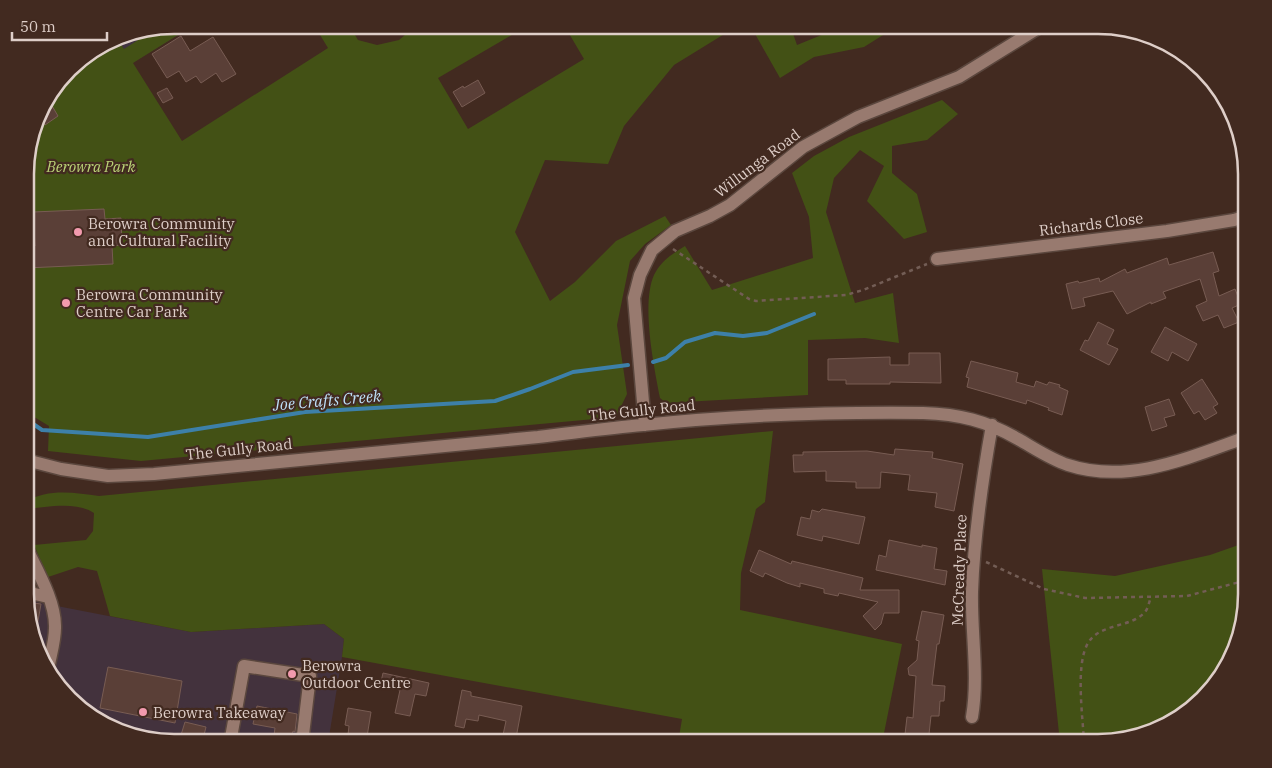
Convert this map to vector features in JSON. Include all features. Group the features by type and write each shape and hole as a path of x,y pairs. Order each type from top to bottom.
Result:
{"street":[{"name":"Willunga Road","path":"645,424 634,298 640,275 652,250 675,231 730,205 803,147 858,117 958,77 1028,34"},
{"name":"Richards Close","path":"937,259 1167,231 1238,219"},
{"name":"The Gully Road","path":"34,462 61,469 108,476 154,474 573,433 645,424 790,415 923,413 959,415 992,425 1068,465 1103,471 1126,472 1154,468 1238,441"},
{"name":"McCready Place","path":"972,717 975,697 972,593 974,556 981,489 992,425"},
{"path":"34,565 54,615 55,629 50,659"},
{"path":"34,594 48,597"},
{"path":"232,734 244,666 310,676 303,734"}],"path":[{"path":"673,249 749,299 756,301 846,295 890,280 937,259"},
{"path":"974,556 1044,589 1085,598 1187,596 1238,582"},
{"path":"1084,734 1080,668 1088,642 1102,630 1131,621 1146,611 1151,597"}],"shaded area":[{"path":"179,34 132,63 120,44 147,36"},
{"path":"34,602 191,632 324,624 344,639 329,734 156,733 120,724 89,705 69,687 57,672 41,639 36,621"}],"green space":[{"name":"Berowra Park","path":"180,34 133,63 182,141 328,48 319,34 354,34 358,40 377,45 399,40 406,34 514,34 438,78 468,129 584,59 569,34 724,34 674,65 624,126 608,164 545,160 515,232 550,301 575,282 616,241 665,216 671,225 645,244 630,261 617,325 627,394 616,417 141,461 48,451 49,426 34,417 35,156 41,129 48,112 69,81 96,57 121,44 124,49 147,36"},
{"path":"755,34 793,34 797,45 824,34 885,34 864,47 814,57 780,78"},
{"path":"942,100 958,114 927,140 892,146 892,173 917,194 927,232 904,239 867,201 884,166 860,150 834,178 826,212 855,303 893,293 899,343 865,338 808,340 808,395 666,403 660,398 650,336 649,302 650,287 654,275 663,262 685,246 712,290 813,258 809,217 792,173 814,156 849,137"},
{"path":"773,431 765,502 756,509 741,573 740,610 902,644 884,734 680,734 682,719 342,657 344,639 324,624 191,632 110,616 97,571 78,567 48,577 34,545 86,540 93,531 94,513 87,509 70,506 34,508 34,498 52,493 99,496"},
{"path":"1238,545 1237,612 1228,648 1209,679 1183,705 1160,720 1143,727 1107,734 1059,734 1042,569 1115,576 1210,555"}],"building":[{"path":"181,36 190,51 213,37 236,74 222,82 216,73 201,83 196,76 186,82 179,71 167,78 152,54"},
{"path":"478,80 485,93 462,107 453,92"},
{"path":"167,88 173,98 163,103 157,93"},
{"path":"52,106 58,116 45,125 44,123"},
{"name":"Berowra Community and Cultural Facility","path":"104,209 105,219 121,218 122,245 112,246 113,264 34,268 34,212"},
{"path":"1213,252 1219,271 1213,273 1219,296 1235,289 1238,296 1238,305 1232,308 1238,322 1224,328 1218,315 1203,321 1196,306 1207,301 1200,279 1163,292 1166,298 1151,304 1151,302 1127,314 1113,291 1083,298 1085,306 1072,309 1066,284 1099,278 1100,282 1125,269 1127,273 1167,258 1169,265"},
{"path":"1098,322 1114,330 1107,344 1118,349 1109,365 1080,350 1085,340 1088,341"},
{"path":"1165,327 1197,344 1188,361 1172,352 1168,361 1151,352"},
{"path":"909,353 940,353 941,383 890,382 890,384 846,384 846,380 828,380 828,359 890,357 890,365 909,365"},
{"path":"971,361 1018,373 1016,382 1034,387 1036,381 1047,385 1049,382 1060,385 1059,387 1068,391 1062,415 1027,400 1026,404 967,387 969,378 966,377"},
{"path":"1202,379 1218,404 1213,407 1217,413 1205,420 1199,411 1194,414 1181,393"},
{"path":"1169,399 1175,415 1164,418 1167,426 1152,431 1145,407"},
{"path":"895,449 933,452 932,458 963,464 954,511 935,507 937,493 908,490 910,475 881,472 880,488 856,488 856,482 826,481 826,471 794,472 793,455 803,455 803,452 867,451 894,455"},
{"path":"822,509 865,517 859,544 823,536 822,541 797,535 801,517 810,519 812,510 819,512"},
{"path":"889,540 937,548 934,569 947,571 945,585 876,570 879,555 886,557"},
{"path":"759,550 791,564 792,561 863,578 860,590 899,590 899,613 884,613 881,624 875,630 863,616 878,602 839,593 838,596 824,593 824,589 800,583 800,587 765,573 763,577 750,571"},
{"path":"35,603 41,604 37,625"},
{"path":"922,611 944,615 939,644 937,644 932,685 945,686 944,701 940,701 939,716 931,716 929,734 905,734 907,717 913,718 916,676 909,675 908,668 917,660 919,641 916,640"},
{"path":"108,667 182,681 175,723 100,708"},
{"path":"383,673 429,683 426,696 415,694 410,716 395,713 400,690 380,686"},
{"path":"462,690 471,692 471,696 522,706 517,734 503,734 506,721 479,715 478,721 466,719 464,728 455,726"},
{"path":"257,706 297,714 295,732 293,731 292,734 274,734 275,728 253,724"},
{"path":"348,708 371,712 367,734 348,734 349,726 345,725"},
{"path":"185,722 206,727 204,734 181,734"}],"waterway":[{"name":"Joe Crafts Creek","path":"653,362 666,358 685,342 715,333 743,336 767,333 814,314"},
{"name":"Joe Crafts Creek","path":"34,424 42,430 148,437 305,412 495,401 573,372 628,365"}],"place":[{"name":"Berowra Community and Cultural Facility","path":"78,232"},
{"name":"Berowra Community Centre Car Park","path":"66,303"},
{"name":"Berowra Outdoor Centre","path":"292,674"},
{"name":"Berowra Takeaway","path":"143,712"}]}
